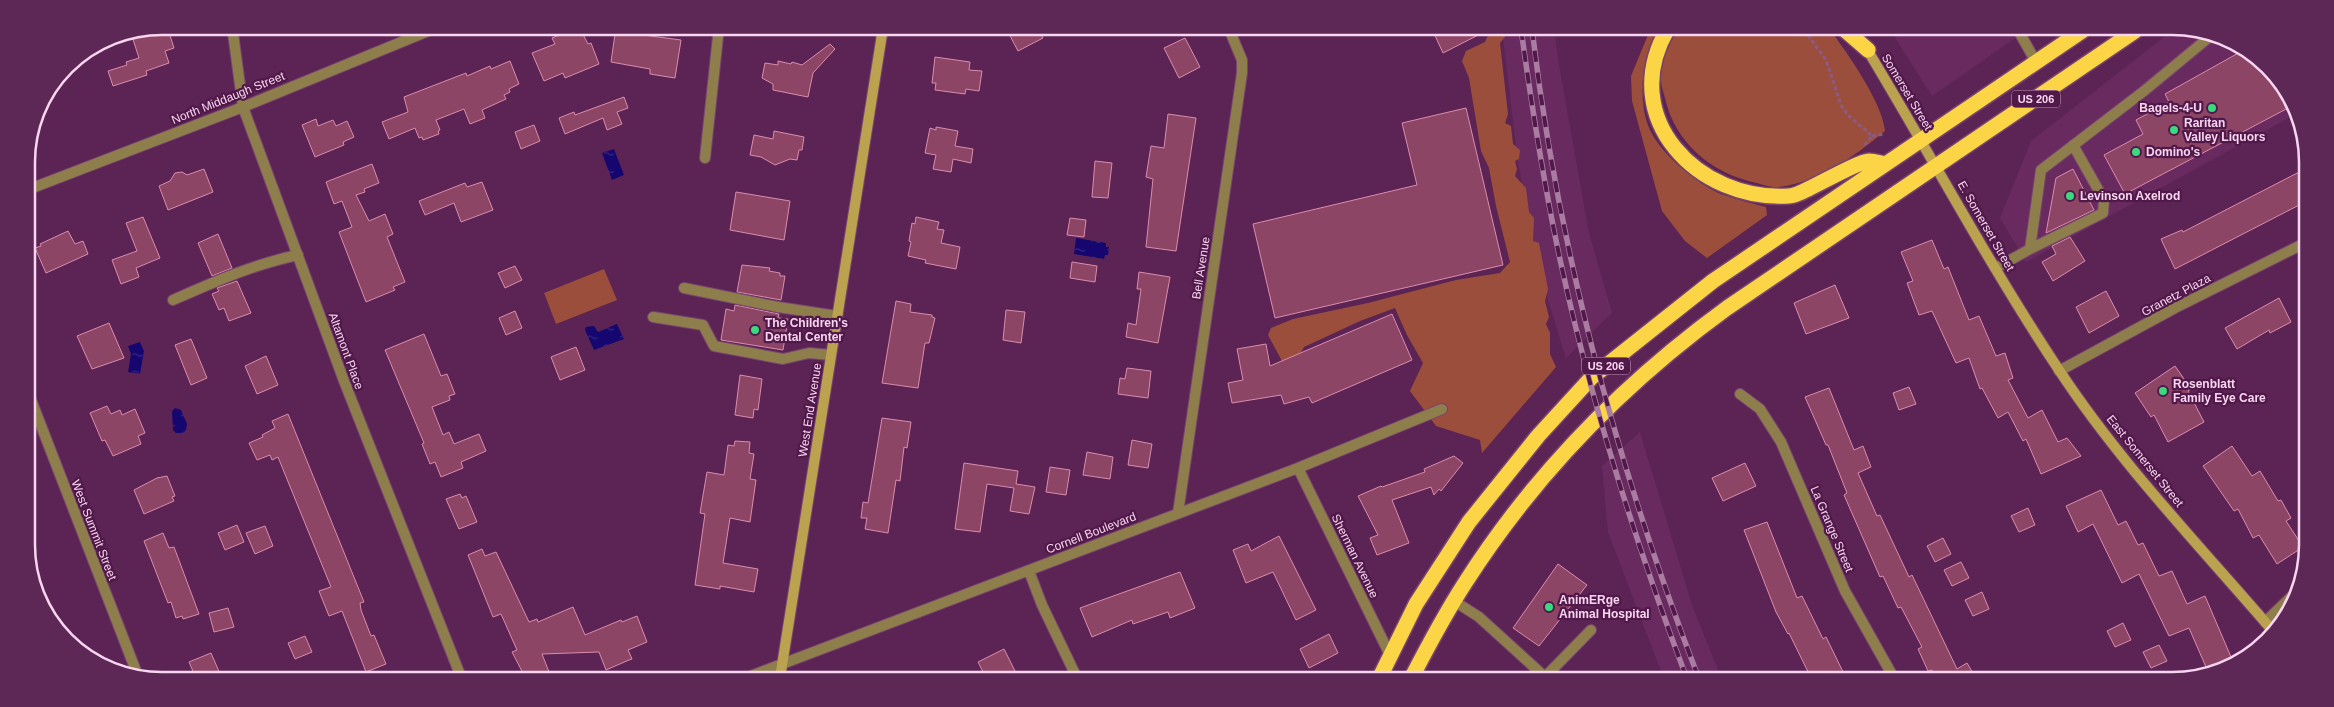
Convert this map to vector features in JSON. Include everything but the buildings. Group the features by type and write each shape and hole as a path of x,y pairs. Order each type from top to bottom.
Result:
{"highway":[{"path":"1664,35 1657,47 1652,68 1652,96 1658,120 1667,138 1680,155 1710,179 1745,193 1769,197 1792,196 1868,161 1884,164"},
{"path":"1851,35 1868,50"},
{"name":"US 206","path":"1382,672 1416,604 1469,522 1532,443 1592,377 1713,281 2075,35"},
{"name":"US 206","path":"1415,672 1454,601 1497,536 1534,488 1570,446 1634,382 1669,352 1728,308 2129,35"}],"street":[{"name":"Altamont Place","path":"233,35 243,107 344,381 459,672"},
{"name":"North Middaugh Street","path":"35,187 243,107 418,35"},
{"path":"705,158 718,35"},
{"name":"West End Avenue","path":"781,672 882,35"},
{"name":"Bell Avenue","path":"1178,513 1242,73 1242,60 1232,35"},
{"name":"Somerset Street","path":"1859,35 1937,166"},
{"path":"2021,35 2036,62"},
{"path":"2030,249 2041,170 2144,91 2206,40"},
{"path":"1996,268 2103,213 2104,200 2073,145"},
{"name":"E. Somerset Street","path":"1937,166 2013,298"},
{"name":"Granetz Plaza","path":"2059,371 2175,308 2299,245"},
{"path":"173,300 230,275 272,260 298,255"},
{"path":"684,288 837,316"},
{"name":"East Somerset Street","path":"2013,298 2059,371 2095,420 2146,484 2269,627"},
{"path":"653,317 704,325 714,346 783,358 809,353 831,355"},
{"name":"La Grange Street","path":"1740,394 1760,410 1780,442 1845,590 1891,672"},
{"name":"Cornell Boulevard","path":"763,672 1298,468 1442,409"},
{"name":"West Summit Street","path":"35,410 135,669"},
{"name":"Sherman Avenue","path":"1298,468 1390,655"},
{"path":"1028,571 1074,672"},
{"path":"1454,601 1480,616 1540,672"},
{"path":"2265,622 2284,604"},
{"path":"1550,672 1591,630"}],"path":[{"path":"1808,35 1826,60 1836,93 1847,114 1872,136"},
{"path":"1860,150 1872,136 1884,134"}],"shaded area":[{"path":"1488,35 1504,35 1505,37 1500,43 1508,114 1505,123 1511,126 1513,144 1520,150 1519,159 1515,161 1517,169 1515,176 1526,188 1529,212 1534,218 1533,241 1539,243 1548,289 1545,301 1549,317 1546,324 1550,333 1550,354 1556,367 1482,453 1480,440 1436,426 1410,391 1423,363 1407,335 1395,308 1360,321 1304,347 1291,370 1282,361 1268,335 1271,328 1293,319 1368,303 1456,280 1500,273 1510,262 1489,168 1481,151 1469,78 1462,61 1466,51 1485,42"},
{"path":"1503,35 1555,35 1589,233 1612,313 1566,358 1535,259 1517,155"},
{"path":"1648,35 1655,35 1645,66 1643,93 1646,119 1655,139 1671,158 1701,183 1721,194 1766,207 1767,215 1707,258 1685,241 1662,211 1632,101 1631,76"},
{"path":"1675,35 1834,35 1871,93 1883,120 1885,131 1849,159 1823,174 1795,184 1771,187 1741,179 1711,164 1698,154 1677,129 1670,114 1661,79 1662,66"},
{"path":"1893,35 2020,35 1932,96"},
{"path":"2167,35 2205,39 2235,52 2249,61 2262,72 2278,92 2290,117 2026,262 2000,218 2031,141"},
{"path":"604,269 617,300 556,324 544,293"},
{"path":"1640,432 1692,605 1719,672 1661,672 1608,532 1602,466"}],"water":[{"path":"614,149 624,175 612,180 602,153"},
{"path":"1076,238 1106,243 1106,247 1109,247 1108,255 1105,255 1104,259 1074,254"},
{"path":"617,324 624,339 594,350 585,330 586,327 594,326 598,332"},
{"path":"140,342 144,351 140,374 128,372 131,354 128,346"},
{"path":"175,408 181,410 187,424 186,430 183,433 176,433 173,430 172,411"}],"railway":[{"path":"1522,35 1549,205 1573,317 1616,474 1684,672"},
{"path":"1533,35 1543,112 1558,195 1575,278 1595,360 1643,521 1696,672"}],"place":[{"name":"Bagels-4-U","path":"2212,108"},
{"name":"Raritan Valley Liquors","path":"2174,130"},
{"name":"Domino's","path":"2136,152"},
{"name":"Levinson Axelrod","path":"2070,196"},
{"name":"The Children's Dental Center","path":"755,330"},
{"name":"Rosenblatt Family Eye Care","path":"2163,391"},
{"name":"AnimERge Animal Hospital","path":"1549,607"}]}
